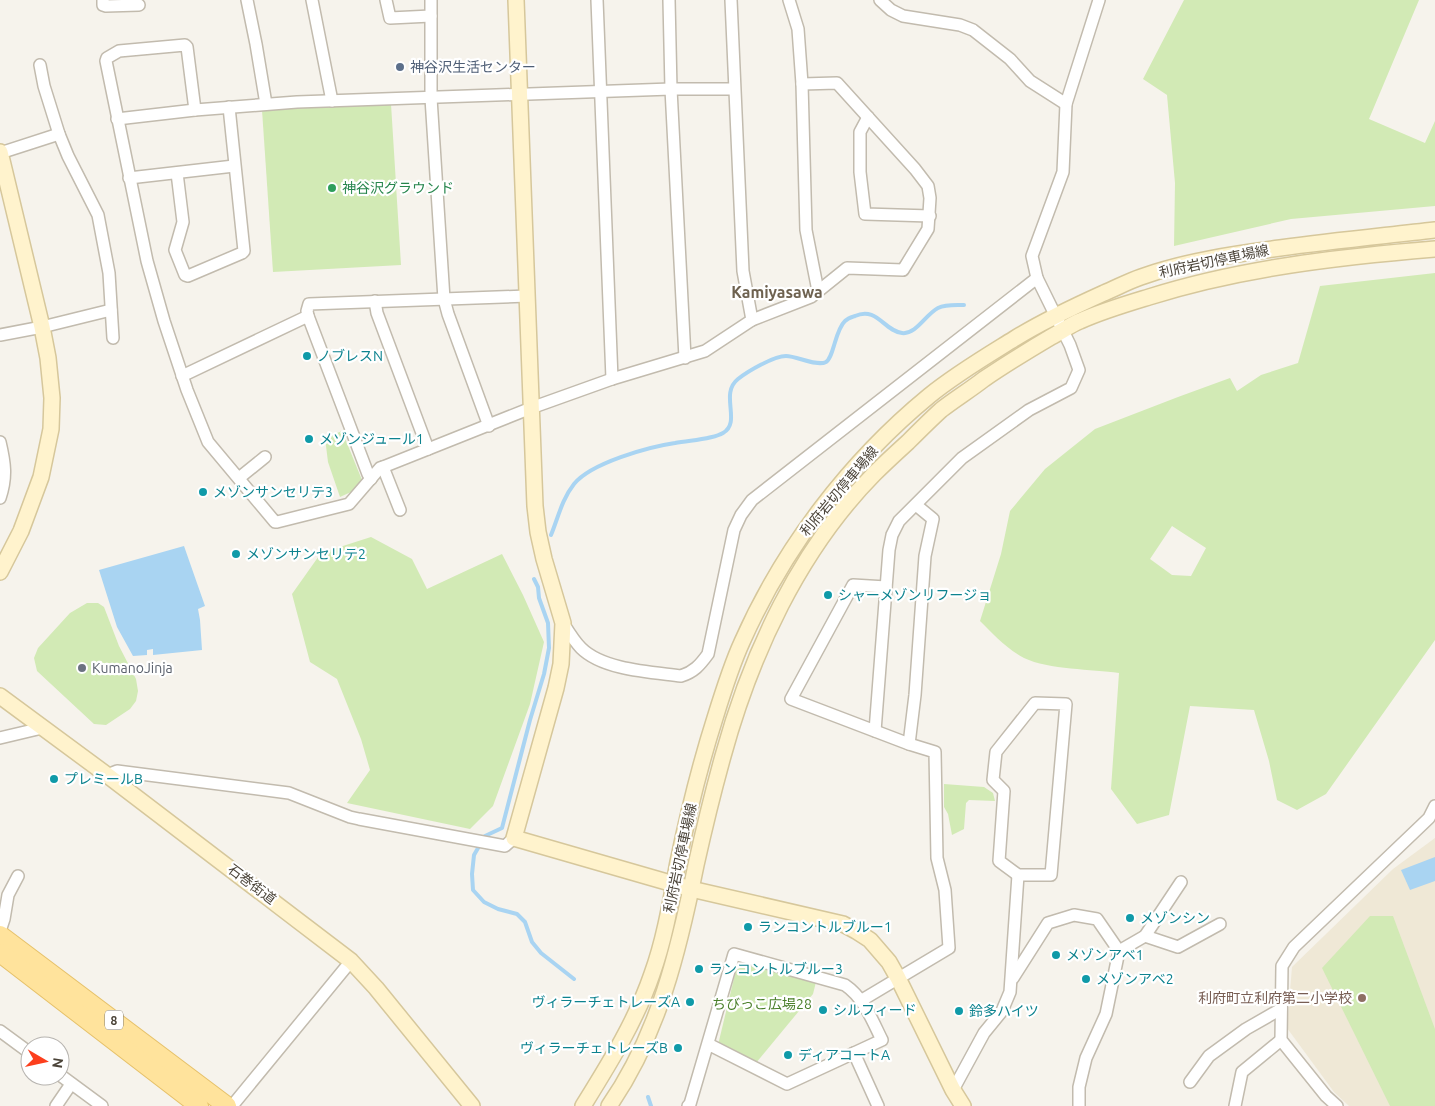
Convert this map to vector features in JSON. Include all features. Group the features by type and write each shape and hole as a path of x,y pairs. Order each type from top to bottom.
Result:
{"main road":[{"path":"516,0 535,506 538,532 546,567 562,623 561,664 556,688 514,838 692,889 842,924 856,931 870,940 889,962 963,1106"},
{"path":"0,153 42,327 48,358 52,398 51,429 41,477 21,531 0,572"},
{"name":"利府岩切停車場線","path":"583,1106 614,1057 652,974 698,777 729,675 742,642 766,592 793,549 817,514 861,461 930,395 974,364 1036,325 1141,277 1190,263 1241,253 1435,230"},
{"name":"利府岩切停車場線","path":"609,1106 620,1091 640,1053 655,1017 677,950 710,807 741,697 766,636 808,558 839,514 873,475 942,410 1000,368 1079,321 1170,290 1238,274 1435,249"},
{"name":"石巻街道","path":"0,696 351,961 376,988 472,1106"},
{"name":"8","path":"0,935 227,1106"},
{"name":"8","path":"0,953 188,1103"}],"street":[{"path":"103,0 106,6 139,5"},
{"path":"247,0 266,104"},
{"path":"312,0 332,101"},
{"path":"386,0 390,18 431,16"},
{"path":"430,0 431,98 444,299 489,426"},
{"path":"597,0 612,380"},
{"path":"669,0 671,89 686,358"},
{"path":"731,0 743,271 752,320"},
{"path":"789,0 798,29 802,84 806,230 818,291"},
{"path":"880,0 891,10 903,16 960,25 973,30 1010,59 1030,81 1066,104"},
{"path":"875,731 889,550 892,535 899,521 962,458 1029,410 1071,388 1079,370 1070,345 1037,278 1032,256 1063,172 1066,104 1098,0"},
{"path":"195,110 187,47 185,45 119,51 107,58 117,119 147,261 182,376 206,438 261,506 277,522 349,504 383,466 531,408 705,351 752,320 811,297 847,268 903,270 928,229 930,198 928,186 837,82 802,84"},
{"path":"40,66 44,86 59,134 98,215 107,259 113,338"},
{"path":"117,119 266,104 671,89 734,89"},
{"path":"177,173 183,222 175,250 185,275 188,276 244,251 229,107"},
{"path":"868,117 860,132 860,172 865,214 930,216"},
{"path":"0,153 59,134"},
{"path":"129,178 234,166"},
{"path":"562,623 580,648 596,660 610,665 681,676 691,673 699,667 708,654 734,530 741,515 752,500 1037,278"},
{"path":"371,479 308,316 309,304 527,296"},
{"path":"375,302 377,313 428,449"},
{"path":"0,335 111,310"},
{"path":"182,376 308,316"},
{"path":"0,442 5,466 0,498"},
{"path":"239,478 265,457"},
{"path":"383,466 400,510"},
{"path":"909,744 915,695 925,556 933,519 916,504"},
{"path":"862,1000 949,948 945,890 937,858 935,752 791,699 853,585 886,587"},
{"path":"1035,703 1066,704 1051,874 1018,875 999,861 1004,791 993,780 996,752 1035,703"},
{"path":"0,738 42,728"},
{"path":"107,775 117,771 289,793 350,818 506,846 514,838"},
{"path":"1337,1106 1326,1096 1281,1040 1282,966 1294,947 1429,818 1435,806"},
{"path":"954,1090 984,1033 1002,1012 1010,992 1018,875"},
{"path":"0,931 8,895 18,876"},
{"path":"1119,951 1146,936 1181,882"},
{"path":"1011,980 1048,923 1074,915 1097,919 1119,951 1106,1014 1086,1058 1079,1087 1079,1106"},
{"path":"1146,936 1178,947 1220,924"},
{"path":"688,1106 734,954 845,985 853,990 862,1000 882,1040 787,1084 708,1044"},
{"path":"232,1106 351,961"},
{"path":"1190,1082 1209,1056 1246,1029 1281,1009"},
{"path":"0,1030 20,1045"},
{"path":"1235,1106 1242,1072 1281,1040"},
{"path":"854,1053 878,1106"},
{"path":"56,1106 71,1084 102,1106"}],"shaded area":[{"name":"利府町立利府第二小学校","path":"1435,838 1435,1106 1349,1106 1334,1092 1287,1028 1292,967 1393,869"}],"green space":[{"path":"1184,0 1419,0 1369,119 1425,143 1435,121 1435,206 1291,219 1174,246 1175,183 1167,95 1143,79"},
{"name":"神谷沢グラウンド","path":"391,104 401,265 273,272 262,110"},
{"path":"1435,273 1435,640 1326,794 1297,810 1277,800 1269,761 1254,710 1190,706 1169,815 1137,824 1111,789 1119,673 1058,667 1034,662 1024,658 1000,641 980,621 1001,554 1010,511 1045,469 1095,429 1230,378 1237,391 1261,375 1298,363 1320,286","holes":["1172,526 1206,548 1191,576 1172,575 1150,559"]},
{"path":"342,431 362,480 351,492 340,497 328,462 325,438"},
{"path":"371,537 412,559 427,589 502,554 544,642 530,704 493,806 470,829 347,803 370,770 361,739 337,679 310,662 292,594 321,553"},
{"path":"87,603 98,603 104,607 119,646 136,679 138,691 136,701 130,709 106,725 94,724 37,671 34,658 38,648 70,613"},
{"path":"944,784 984,787 993,793 995,801 969,800 966,803 964,829 952,835 948,814 944,807"},
{"path":"1370,916 1393,916 1435,1029 1435,1106 1390,1106 1322,968"},
{"name":"ちびっこ広場28","path":"746,965 816,982 813,994 756,1063 718,1045 736,970"}],"water":[{"path":"184,546 205,606 198,609 202,650 153,655 153,649 147,650 147,655 133,656 117,627 99,570"},
{"path":"1435,857 1435,881 1410,890 1401,870"}],"waterway":[{"path":"551,535 563,502 570,490 582,476 593,469 636,452 712,437 723,433 731,422 730,392 733,385 738,379 754,368 775,358 786,356 818,363 826,362 831,355 842,325 847,319 855,316 869,314 875,316 890,328 907,333 916,328 938,308 948,305 964,305"},
{"path":"534,579 548,623 549,648 544,674 502,828 485,836 474,855 473,890 484,902 498,909 517,914 525,922 532,942 541,953 574,979"},
{"path":"648,1097 651,1106"}],"place":[{"name":"神谷沢生活センター","path":"400,67"},
{"name":"神谷沢グラウンド","path":"332,188"},
{"name":"ノブレスN","path":"307,356"},
{"name":"メゾンジュール1","path":"309,439"},
{"name":"メゾンサンセリテ3","path":"203,492"},
{"name":"メゾンサンセリテ2","path":"236,554"},
{"name":"シャーメゾンリフージョ","path":"828,595"},
{"name":"KumanoJinja","path":"82,668"},
{"name":"プレミールB","path":"54,779"},
{"name":"メゾンシン","path":"1130,918"},
{"name":"ランコントルブルー1","path":"748,927"},
{"name":"メゾンアベ1","path":"1056,955"},
{"name":"ランコントルブルー3","path":"699,969"},
{"name":"メゾンアベ2","path":"1086,979"},
{"name":"利府町立利府第二小学校","path":"1362,998"},
{"name":"ヴィラーチェトレーズA","path":"690,1002"},
{"name":"シルフィード","path":"823,1010"},
{"name":"鈴多ハイツ","path":"959,1011"},
{"name":"ヴィラーチェトレーズB","path":"678,1048"},
{"name":"ディアコートA","path":"788,1055"}],"district":[{"name":"Kamiyasawa","path":"777,292"}]}
